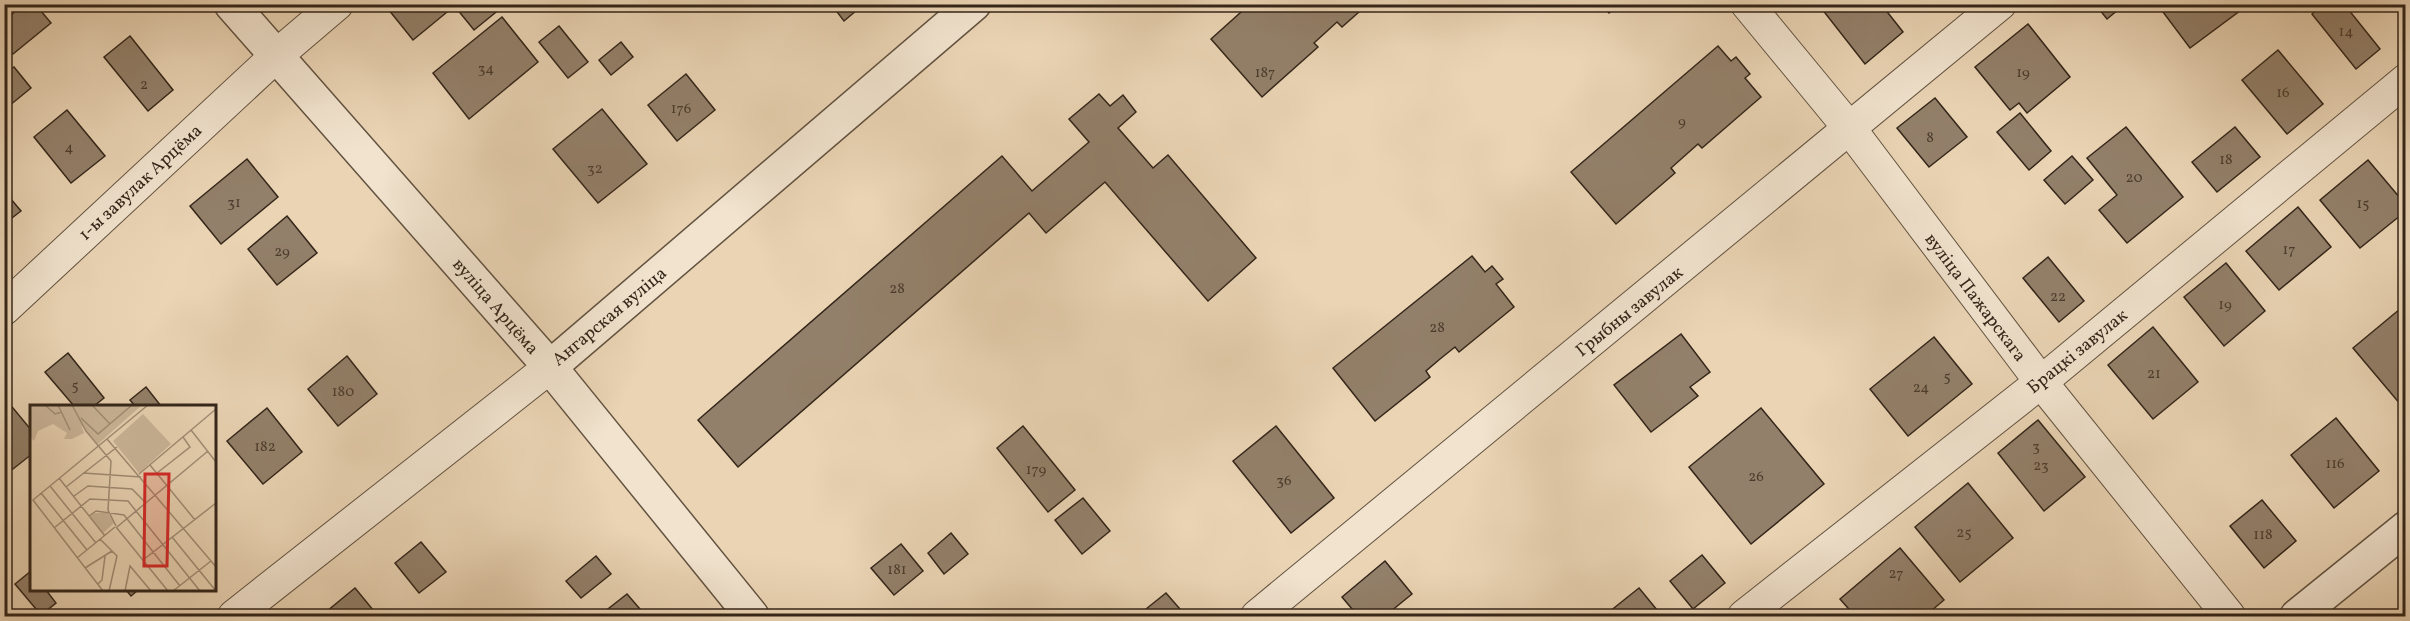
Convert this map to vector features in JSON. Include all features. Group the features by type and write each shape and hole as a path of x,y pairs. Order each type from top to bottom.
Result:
{"street":[{"name":"вуліца Арцёма","path":"231,4 550,367 744,614"},
{"name":"1-ы завулак Арцёма","path":"4,309 276,56 337,4"},
{"name":"Ангарская вуліца","path":"234,616 550,367 974,4"},
{"name":"вуліца Пажарскага","path":"1747,4 1850,129 2041,382 2229,616"},
{"name":"Грыбны завулак","path":"1257,616 2000,4"},
{"name":"Брацкі завулак","path":"1744,616 2041,382 2406,80"},
{"path":"2297,616 2406,528"}],"building":[{"path":"24,4 35,4 51,23 13,54 4,44 4,21"},
{"path":"102,4 115,4 107,11"},
{"path":"384,4 449,4 452,8 413,40"},
{"path":"462,4 506,4 474,30 457,9"},
{"path":"831,4 864,4 844,21"},
{"path":"1250,4 1368,4 1342,27 1337,22 1314,43 1318,47 1262,97 1211,39"},
{"path":"1601,4 1619,4 1609,13"},
{"path":"1818,4 1881,4 1903,32 1865,64"},
{"path":"2095,4 2125,4 2107,19"},
{"path":"2157,4 2236,4 2241,10 2190,48"},
{"path":"2324,4 2344,4 2380,49 2356,69 2312,14"},
{"path":"502,17 538,62 469,119 433,73"},
{"path":"2028,24 2070,77 2027,113 2019,103 2010,110 1975,67"},
{"path":"559,26 588,62 568,78 539,42"},
{"path":"130,36 173,90 148,111 104,57"},
{"path":"621,42 633,57 611,75 599,60"},
{"path":"1718,46 1731,61 1736,57 1750,74 1745,78 1761,97 1702,148 1698,144 1671,168 1675,173 1616,224 1571,172"},
{"path":"2278,50 2323,104 2287,134 2242,80"},
{"path":"14,67 31,88 4,110 4,74"},
{"path":"686,74 715,110 677,141 648,105"},
{"path":"1099,94 1110,106 1123,95 1136,112 1118,128 1153,168 1168,155 1256,258 1208,301 1105,182 1046,233 1029,213 738,467 698,420 1002,156 1032,191 1089,142 1069,119"},
{"path":"1935,98 1967,137 1929,167 1897,128"},
{"path":"602,109 647,164 598,203 553,149"},
{"path":"67,110 105,156 71,183 34,137"},
{"path":"2020,113 2051,151 2029,170 1997,132"},
{"path":"2126,127 2183,197 2127,243 2099,210 2117,195 2087,158"},
{"path":"2235,127 2260,157 2217,192 2192,162"},
{"path":"2072,156 2093,180 2065,204 2044,180"},
{"path":"247,159 278,197 221,244 190,206"},
{"path":"2368,160 2406,205 2406,211 2360,248 2320,200"},
{"path":"4,191 21,211 4,224"},
{"path":"2298,207 2331,247 2279,290 2246,251"},
{"path":"287,216 317,253 277,285 248,249"},
{"path":"1472,256 1485,272 1492,266 1503,279 1496,284 1514,307 1459,352 1455,347 1440,359 1426,371 1430,377 1375,421 1333,368"},
{"path":"2048,257 2084,301 2059,322 2023,278"},
{"path":"2226,263 2265,311 2224,346 2184,297"},
{"path":"2400,309 2406,316 2406,411 2353,348"},
{"path":"2153,327 2198,382 2153,419 2108,365"},
{"path":"1681,334 1710,372 1690,387 1698,396 1651,432 1614,385"},
{"path":"1934,337 1972,384 1908,436 1870,389"},
{"path":"68,353 104,398 95,405 73,405 45,372"},
{"path":"347,356 377,394 338,426 308,389"},
{"path":"146,387 160,405 134,405 130,400"},
{"path":"8,402 30,429 30,456 4,476 4,406"},
{"path":"267,408 302,452 263,484 227,441"},
{"path":"1761,408 1824,484 1751,544 1689,467"},
{"path":"2336,418 2379,471 2334,508 2291,455"},
{"path":"2038,420 2085,477 2044,511 1998,453"},
{"path":"1023,426 1075,490 1048,512 997,448"},
{"path":"1276,426 1334,498 1291,533 1233,461"},
{"path":"1968,483 2013,538 1960,582 1915,527"},
{"path":"1083,498 1110,531 1082,554 1055,520"},
{"path":"2262,500 2296,541 2264,568 2230,526"},
{"path":"951,533 968,554 944,574 928,553"},
{"path":"421,542 446,572 419,593 395,563"},
{"path":"901,544 923,571 894,595 871,568"},
{"path":"1900,548 1944,600 1925,616 1855,616 1840,599"},
{"path":"1702,555 1725,583 1693,609 1670,581"},
{"path":"596,556 611,574 581,598 566,581"},
{"path":"1385,561 1412,594 1385,616 1358,616 1342,597"},
{"path":"30,572 30,591 47,591 56,603 41,615 15,584"},
{"path":"355,588 378,616 321,616"},
{"path":"1639,588 1662,616 1604,616"},
{"path":"127,591 137,591 131,596"},
{"path":"1166,593 1186,616 1144,616 1141,613"},
{"path":"627,594 646,616 599,616"}]}
